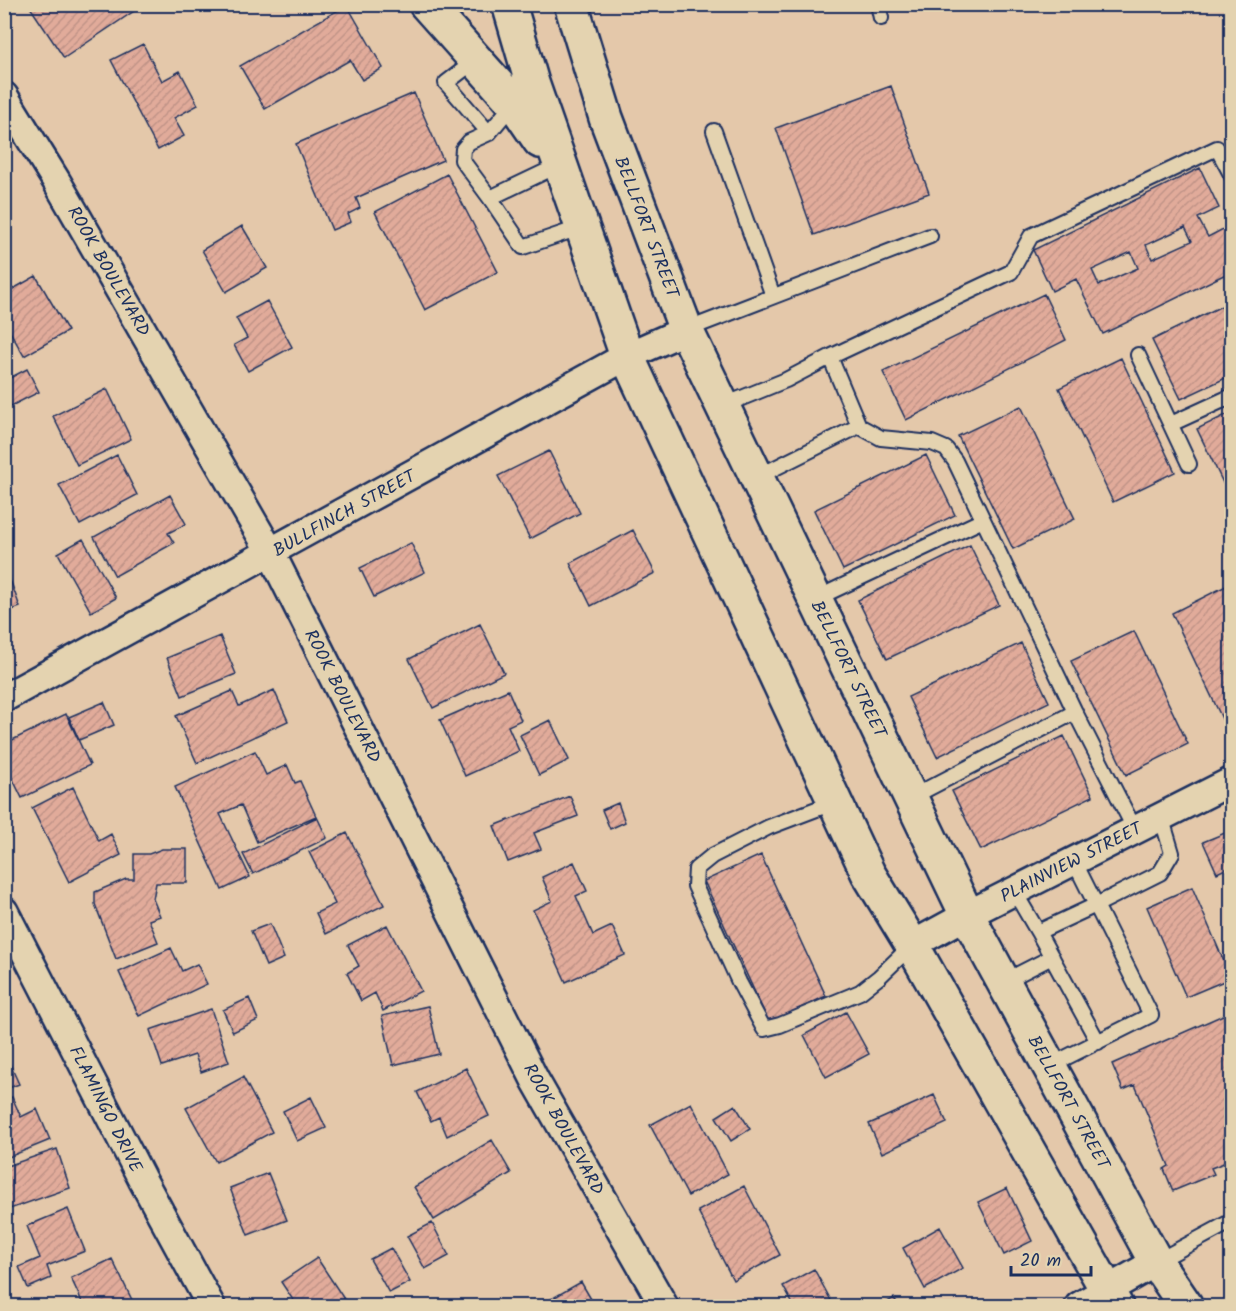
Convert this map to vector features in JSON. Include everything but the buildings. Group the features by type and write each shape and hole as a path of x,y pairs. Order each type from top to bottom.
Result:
{"main road":[{"path":"426,4 514,103 561,171"},
{"path":"509,4 561,171 583,227 627,356 868,873 912,945 1101,1301"},
{"name":"BELLFORT STREET","path":"571,4 606,118 686,330 967,915 1156,1262 1186,1306"}],"street":[{"name":"ROOK BOULEVARD","path":"4,96 57,182 272,553 535,1080 664,1306"},
{"name":"BULLFINCH STREET","path":"4,698 272,553 627,356 686,330"},
{"name":"PLAINVIEW STREET","path":"912,945 1232,781"},
{"name":"FLAMINGO DRIVE","path":"4,911 142,1179 211,1306"},
{"path":"1101,1301 1156,1262"}],"lane":[{"path":"476,60 446,83 489,133"},
{"path":"514,103 489,133 469,142 463,149 462,159 523,247 583,227"},
{"path":"714,131 773,296"},
{"path":"722,406 786,380 1011,272 1031,236 1217,148 1232,176"},
{"path":"490,198 561,171"},
{"path":"686,330 930,236"},
{"path":"1138,355 1189,464"},
{"path":"830,357 860,426 881,438 932,443 946,449 955,461 1075,712 1135,830"},
{"path":"1170,424 1232,396"},
{"path":"757,477 860,426"},
{"path":"814,599 983,520"},
{"path":"910,798 1075,712"},
{"path":"835,802 769,827 712,856 696,869 695,886 764,1029 780,1025 860,992 912,945"},
{"path":"1038,932 1160,873 1172,853 1161,816"},
{"path":"1049,1065 1151,1015 1074,861"},
{"path":"1014,891 1098,1042"},
{"path":"1003,982 1052,957"},
{"path":"1156,1262 1232,1221"}]}
